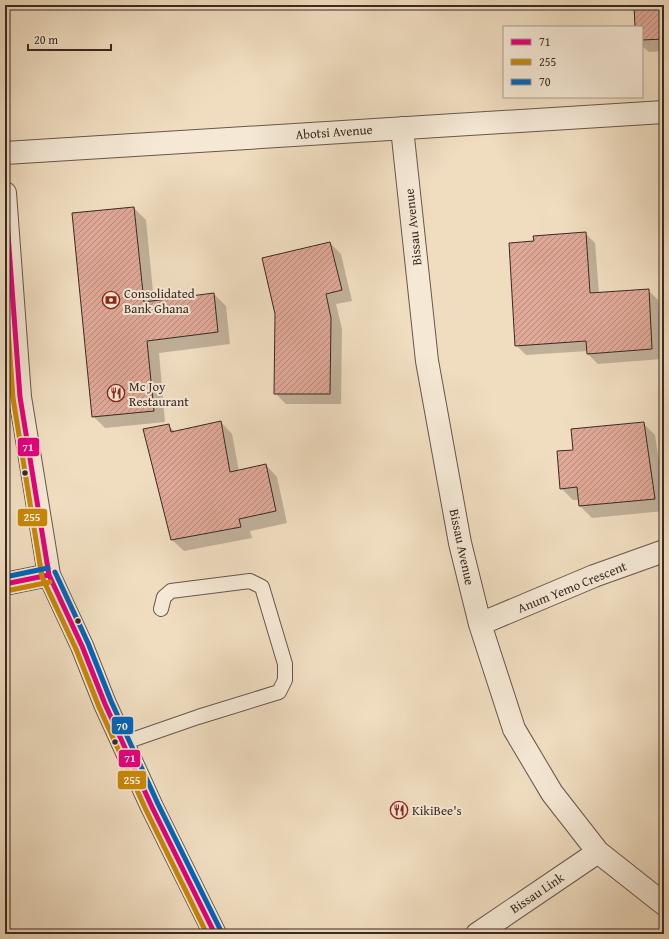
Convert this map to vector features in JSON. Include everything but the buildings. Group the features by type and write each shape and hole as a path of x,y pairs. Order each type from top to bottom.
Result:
{"street":[{"name":"Abotsi Avenue","path":"5,152 664,112"},
{"name":"Bissau Avenue","path":"402,128 427,361 460,543 480,624 514,729 552,793 598,852 664,904"},
{"path":"5,193 20,397 49,574 82,646 105,704 152,807 215,934"},
{"name":"Anum Yemo Crescent","path":"480,624 594,576 664,551"},
{"path":"5,584 49,574"},
{"name":"Bissau Link","path":"477,934 598,852"}],"lane":[{"path":"123,743 198,717 279,692 285,680 285,664 262,587 250,581 171,591 164,597 161,609"}],"transit line":[{"name":"71","path":"5,193 20,397 49,575 82,646 105,704 152,807 215,934"},
{"name":"255","path":"5,288 13,398 42,577 76,649 99,707 146,810 207,934"},
{"name":"70","path":"5,577 48,568"},
{"name":"70","path":"55,572 88,643 111,701 158,804 221,931"},
{"name":"71","path":"5,584 49,575"},
{"name":"255","path":"6,591 50,582"}],"place":[{"name":"Consolidated Bank Ghana","path":"111,300"},
{"name":"Mc Joy Restaurant","path":"116,393"},
{"name":"KikiBee's","path":"399,810"}]}
